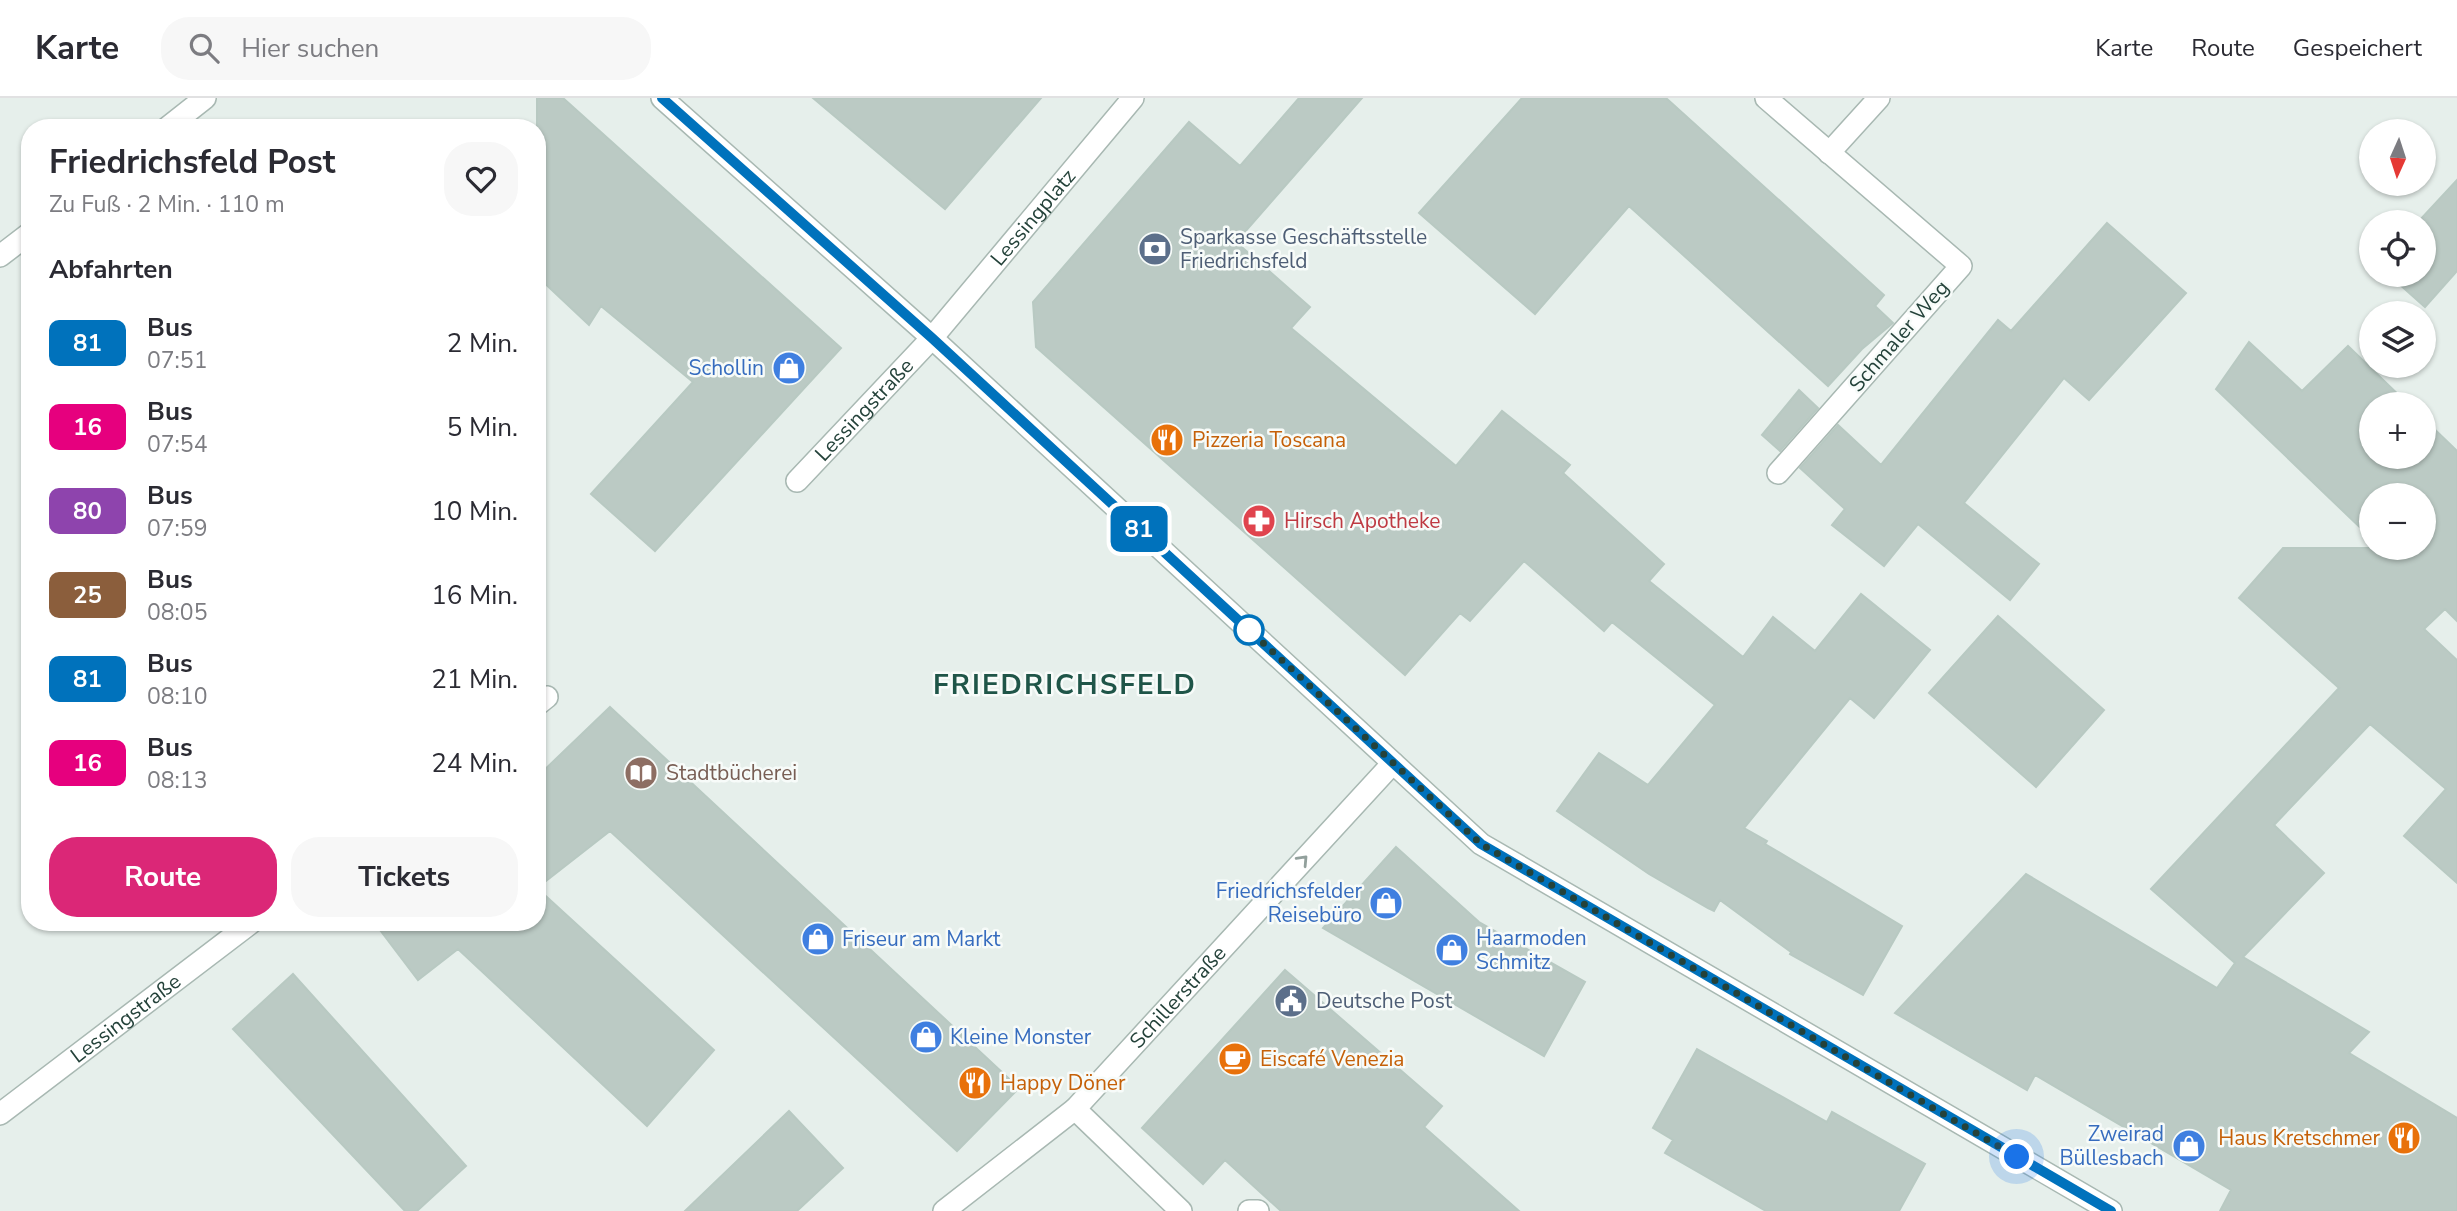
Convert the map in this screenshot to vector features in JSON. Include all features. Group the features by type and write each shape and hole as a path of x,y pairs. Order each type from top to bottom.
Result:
{"street":[{"path":"178,119 205,98"},
{"path":"662,98 932,338 1481,844 2111,1211"},
{"name":"Lessingplatz","path":"932,338 1133,98"},
{"name":"Schmaler Weg","path":"1766,98 1961,267 1778,473"},
{"path":"1829,153 1879,98"},
{"path":"0,256 21,240"},
{"name":"Lessingstraße","path":"797,481 932,338"},
{"name":"Schillerstraße","path":"944,1211 1075,1109 1393,763"},
{"name":"Lessingstraße","path":"0,1114 240,931"},
{"path":"1075,1109 1181,1211"},
{"path":"1249,1211 1258,1211"}],"building":[{"path":"537,98 563,98 841,348 655,551 591,494 693,382 601,306 589,325 546,284 546,119 537,119"},
{"path":"813,98 1041,98 945,209"},
{"path":"1299,98 1362,98 1236,242 1310,307 1291,328 1456,466 1502,411 1570,465 1563,473 1664,564 1649,581 1743,657 1773,617 1815,651 1861,594 1930,650 1874,718 1850,698 1744,828 1767,841 1765,844 1902,926 1863,995 1790,954 1791,952 1720,900 1714,911 1708,908 1649,874 1557,811 1599,753 1648,785 1715,705 1612,622 1604,631 1524,561 1470,621 1460,613 1405,675 1036,347 1033,302 1189,122 1240,166"},
{"path":"1522,98 1666,98 1884,295 1875,306 1893,323 1862,349 1828,386 1629,206 1535,314 1419,213"},
{"path":"2457,180 2457,271 2430,301 2418,301 2402,287 2436,287 2436,210 2429,210"},
{"path":"2107,223 2186,293 2089,400 2064,378 1964,503 2039,564 2010,600 1918,524 1884,566 1832,525 1845,509 1800,468 1838,425 1881,465 1998,320 2011,331"},
{"path":"2249,342 2302,391 2348,346 2359,357 2359,378 2381,378 2396,392 2359,392 2359,469 2436,469 2436,431 2457,451 2457,621 2445,609 2424,629 2457,660 2457,883 2404,836 2446,789 2370,724 2274,825 2324,873 2243,957 2369,1032 2349,1053 2457,1118 2457,1211 2220,1211 2231,1190 2035,1075 2027,1090 1895,1013 2026,874 2217,988 2235,963 2151,889 2339,688 2239,598 2283,548 2359,548 2359,560 2436,560 2436,483 2359,483 2359,526 2216,389"},
{"path":"1799,390 1818,408 1780,451 1762,435"},
{"path":"1998,616 2104,710 2036,787 1929,693"},
{"path":"610,707 1019,1088 957,1151 610,831 546,881 546,768"},
{"path":"1396,847 1479,922 1585,982 1544,1056 1323,928"},
{"path":"546,896 714,1050 647,1126 458,949 418,980 381,931 546,931"},
{"path":"1285,970 1442,1106 1424,1127 1519,1211 1281,1211 1225,1160 1203,1184 1142,1128"},
{"path":"293,974 466,1166 417,1211 405,1211 233,1029"},
{"path":"1697,1049 1827,1122 1832,1112 1925,1164 1899,1211 1766,1211 1665,1153 1673,1140 1653,1128"},
{"path":"789,1111 843,1168 797,1211 685,1211"}],"bus line":[{"name":"81","path":"662,98 932,338 1481,844 2111,1211"}],"place":[{"name":"Sparkasse Geschäftsstelle Friedrichsfeld","path":"1155,249"},
{"name":"Schollin","path":"789,368"},
{"name":"Pizzeria Toscana","path":"1167,440"},
{"name":"Hirsch Apotheke","path":"1259,521"},
{"name":"Stadtbücherei","path":"641,773"},
{"name":"Friedrichsfelder Reisebüro","path":"1386,903"},
{"name":"Friseur am Markt","path":"818,939"},
{"name":"Haarmoden Schmitz","path":"1452,950"},
{"name":"Deutsche Post","path":"1291,1001"},
{"name":"Kleine Monster","path":"926,1037"},
{"name":"Eiscafé Venezia","path":"1235,1059"},
{"name":"Happy Döner","path":"975,1083"},
{"name":"Haus Kretschmer","path":"2404,1138"},
{"name":"Zweirad Büllesbach","path":"2189,1146"}],"district":[{"name":"FRIEDRICHSFELD","path":"1065,684"}],"route":[{"path":"1249,630 1247,628 1481,844 2017,1157"}]}
